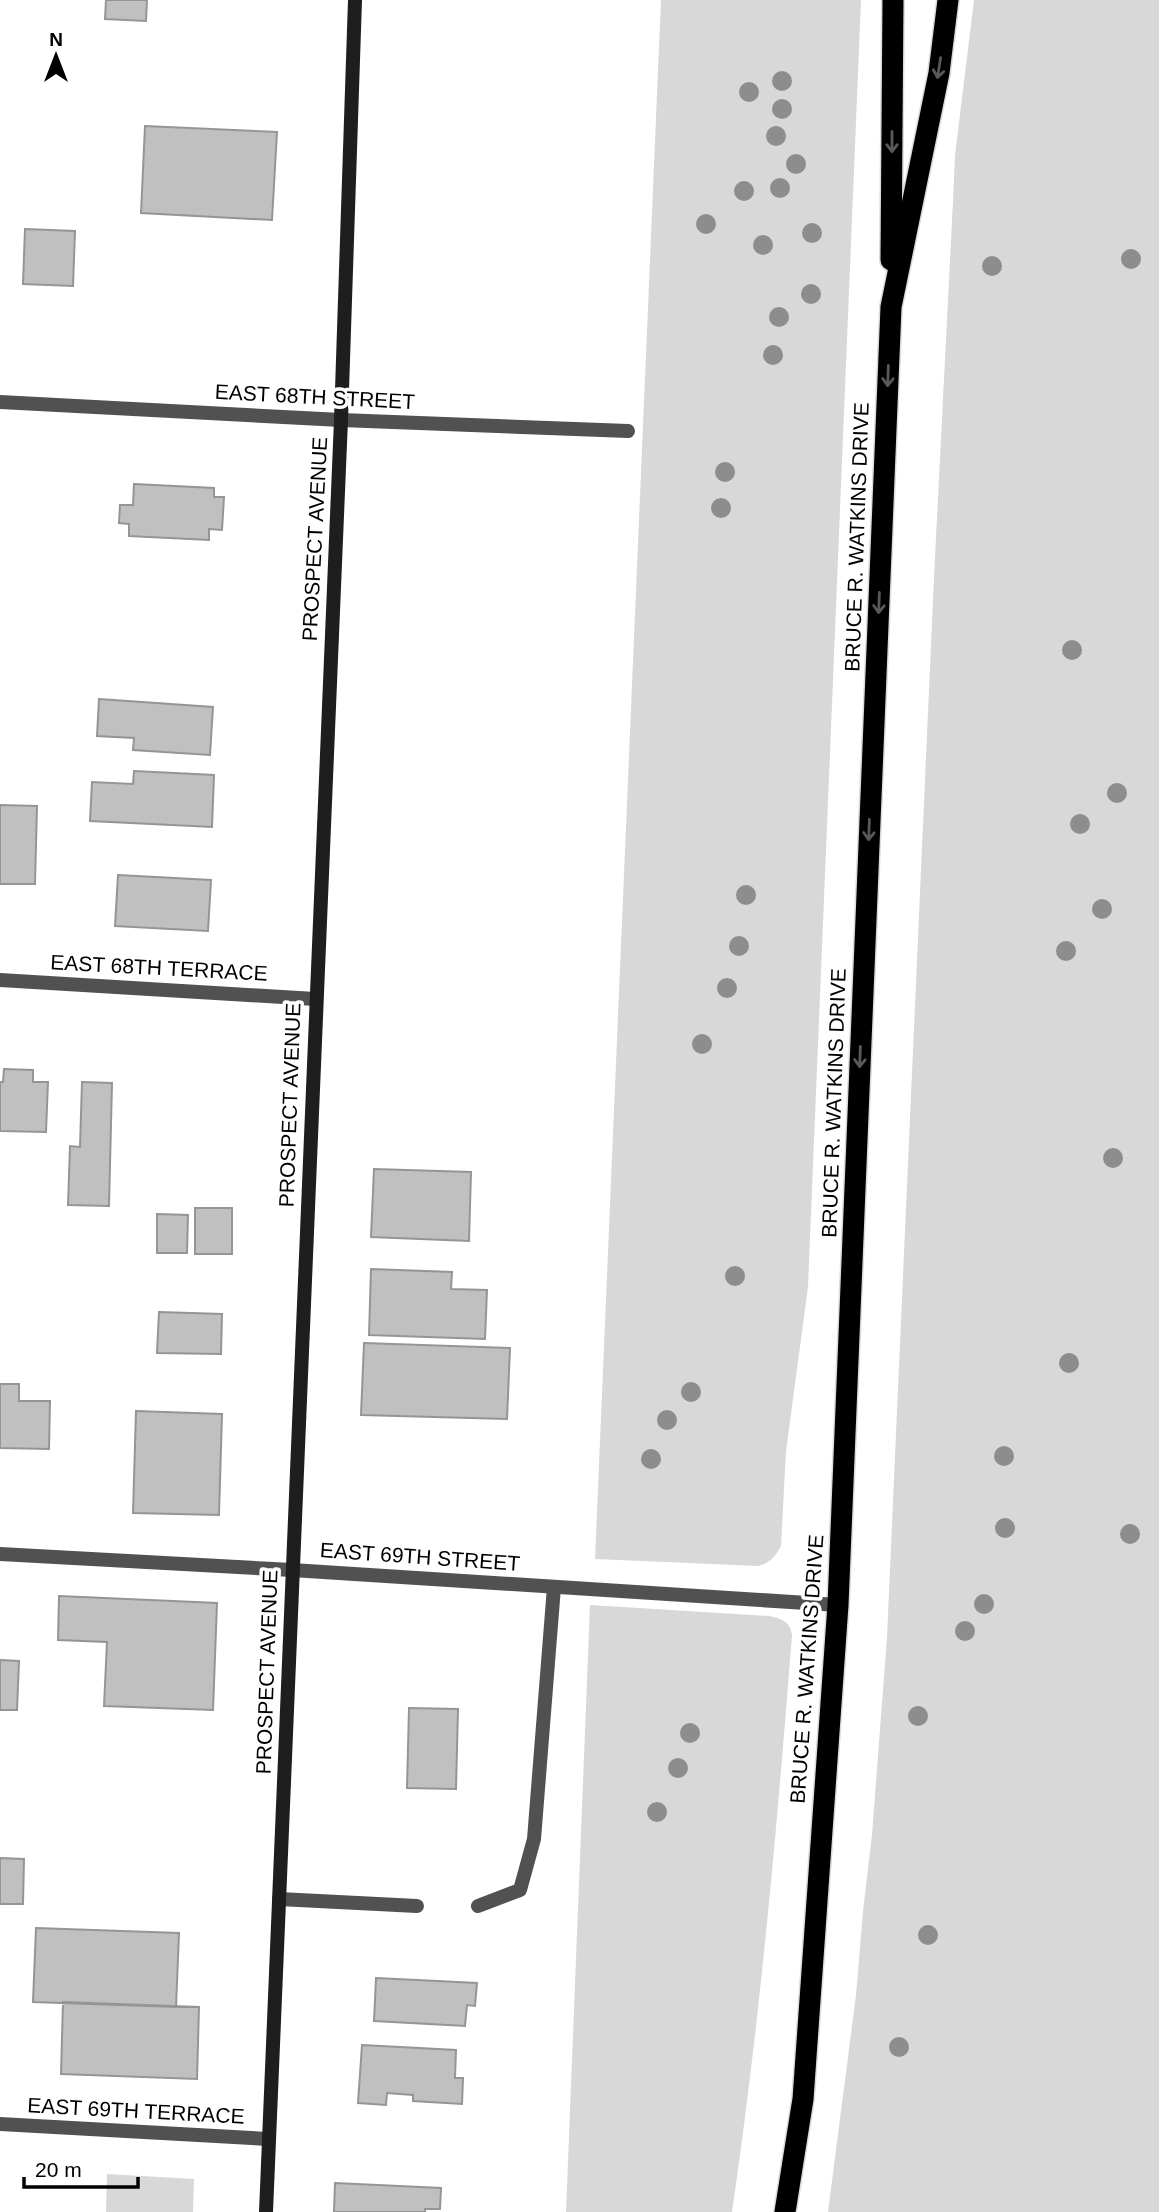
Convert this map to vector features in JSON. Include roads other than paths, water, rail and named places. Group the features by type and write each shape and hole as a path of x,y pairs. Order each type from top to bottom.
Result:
{"highway":[{"path":"891,307 893,0"},
{"name":"BRUCE R. WATKINS DRIVE","path":"785,2212 803,2099 838,1605 891,307 939,73 948,0"}],"main road":[{"name":"PROSPECT AVENUE","path":"266,2212 341,420 355,0"}],"street":[{"name":"EAST 68TH STREET","path":"0,402 341,420 628,431"},
{"name":"EAST 68TH TERRACE","path":"0,980 315,999"},
{"name":"EAST 69TH STREET","path":"0,1554 838,1605"},
{"path":"478,1906 520,1890 534,1839 554,1587"},
{"path":"279,1899 417,1906"},
{"name":"EAST 69TH TERRACE","path":"0,2124 269,2139"}]}
